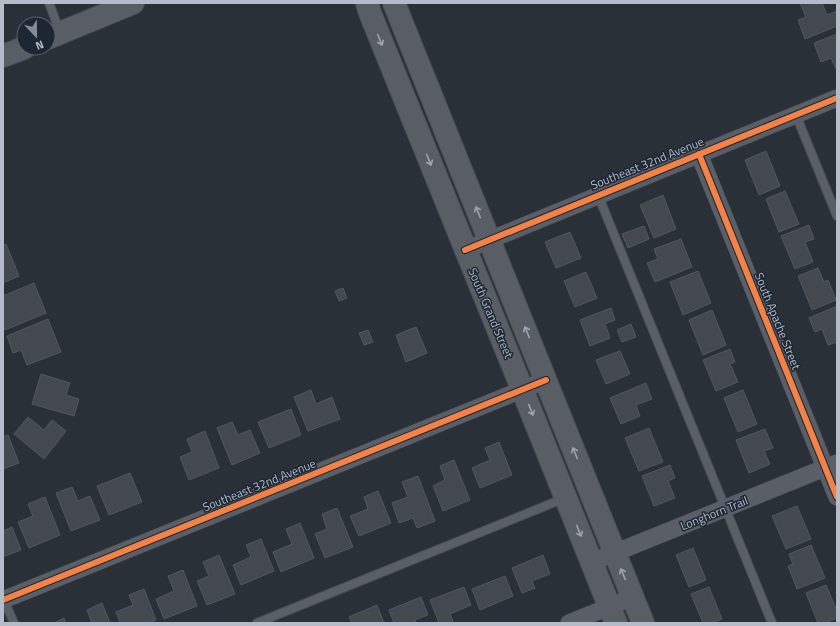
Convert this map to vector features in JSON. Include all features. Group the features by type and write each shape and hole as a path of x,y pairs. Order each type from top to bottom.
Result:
{"main road":[{"path":"56,34 133,3"},
{"name":"South Grand Street","path":"367,3 613,615"},
{"name":"South Grand Street","path":"394,3 643,623"},
{"path":"3,56 16,51"}],"street":[{"name":"Southeast 32nd Avenue","path":"465,250 837,98"},
{"name":"South Apache Street","path":"698,154 831,465 837,497"},
{"name":"Southeast 32nd Avenue","path":"3,600 546,380"},
{"name":"Longhorn Trail","path":"592,562 831,465"},
{"path":"569,623 613,615 632,597"}],"lane":[{"path":"49,3 51,16"},
{"path":"796,115 837,216"},
{"path":"598,195 772,623"},
{"path":"257,623 566,498"},
{"path":"3,600 14,623"}],"building":[{"path":"800,3 822,3 827,15 837,11 837,26 805,39 798,20 806,17"},
{"path":"837,34 836,69 831,58 821,62 814,43"},
{"path":"766,151 780,186 759,195 745,160"},
{"path":"785,191 799,224 779,232 766,199"},
{"path":"663,195 676,229 654,238 640,205"},
{"path":"809,225 814,239 805,242 813,262 795,269 781,236"},
{"path":"644,226 649,239 628,248 622,234"},
{"path":"570,232 581,258 556,268 545,242"},
{"path":"681,239 692,267 655,282 647,263 658,259 654,249"},
{"path":"6,244 19,276 3,283 3,245"},
{"path":"818,268 824,282 828,280 836,300 812,310 798,276"},
{"path":"698,271 711,303 683,315 670,282"},
{"path":"586,272 597,298 575,307 564,281"},
{"path":"34,283 46,313 5,330 3,326 3,296"},
{"path":"343,288 347,298 339,301 335,291"},
{"path":"837,306 837,342 828,345 822,329 815,332 809,318"},
{"path":"611,308 615,320 605,324 610,338 590,346 580,320"},
{"path":"712,310 726,345 703,355 689,320"},
{"path":"48,319 61,352 27,365 21,350 13,353 7,336"},
{"path":"631,324 636,337 622,342 617,330"},
{"path":"416,327 427,353 406,362 396,335"},
{"path":"368,330 373,342 364,345 359,333"},
{"path":"730,349 735,362 730,364 738,382 716,391 703,360"},
{"path":"620,351 630,374 606,384 596,360"},
{"path":"41,374 70,383 66,395 79,399 74,416 32,404"},
{"path":"646,383 652,399 636,405 640,416 621,424 610,398"},
{"path":"311,390 316,404 332,397 340,419 308,431 294,397"},
{"path":"743,390 757,424 738,432 724,398"},
{"path":"291,409 301,435 269,448 258,422"},
{"path":"28,417 44,430 52,420 66,431 44,459 14,434"},
{"path":"232,422 238,435 250,430 260,453 232,465 217,428"},
{"path":"649,428 663,462 639,471 625,438"},
{"path":"765,429 773,448 764,451 770,464 749,473 736,440"},
{"path":"205,431 219,468 189,480 180,457 192,452 187,439"},
{"path":"8,435 19,463 3,469 3,437"},
{"path":"499,442 512,475 480,488 472,468 490,460 485,448"},
{"path":"454,460 470,500 443,511 433,486 445,480 440,466"},
{"path":"670,465 675,478 668,481 675,498 654,506 642,476"},
{"path":"130,473 142,502 109,515 97,486"},
{"path":"418,476 435,521 417,528 413,518 399,523 392,503 408,497 402,482"},
{"path":"72,487 78,501 90,496 100,520 71,531 56,493"},
{"path":"378,491 391,523 359,536 350,516 368,509 364,497"},
{"path":"45,497 60,535 29,548 18,522 33,516 28,504"},
{"path":"797,506 811,539 786,549 772,516"},
{"path":"337,508 353,547 325,558 315,534 327,529 322,514"},
{"path":"300,523 314,558 281,572 273,552 292,544 286,529"},
{"path":"12,527 21,550 3,557 3,531"},
{"path":"261,539 274,571 241,585 233,565 251,557 246,545"},
{"path":"811,545 825,578 797,589 788,566 793,564 789,554"},
{"path":"693,548 706,580 689,587 676,555"},
{"path":"219,555 235,594 207,605 197,581 209,576 203,562"},
{"path":"543,555 550,574 532,581 535,588 522,593 512,568"},
{"path":"183,570 197,606 164,619 156,599 174,591 168,576"},
{"path":"505,576 513,596 480,610 472,589"},
{"path":"826,585 837,611 837,618 825,623 818,623 806,593"},
{"path":"464,587 471,605 450,614 453,621 449,623 439,623 430,600"},
{"path":"709,587 722,619 712,623 703,623 691,594"},
{"path":"144,589 156,620 149,623 120,623 116,612 133,605 129,595"},
{"path":"421,597 428,615 415,620 416,623 394,623 389,610"},
{"path":"102,603 110,623 92,623 87,610"},
{"path":"377,605 384,623 352,623 349,617"},
{"path":"64,618 66,623 54,623"}],"cycle path":[{"path":"465,250 837,98"},
{"path":"699,154 837,497"},
{"path":"3,600 546,380"}]}
